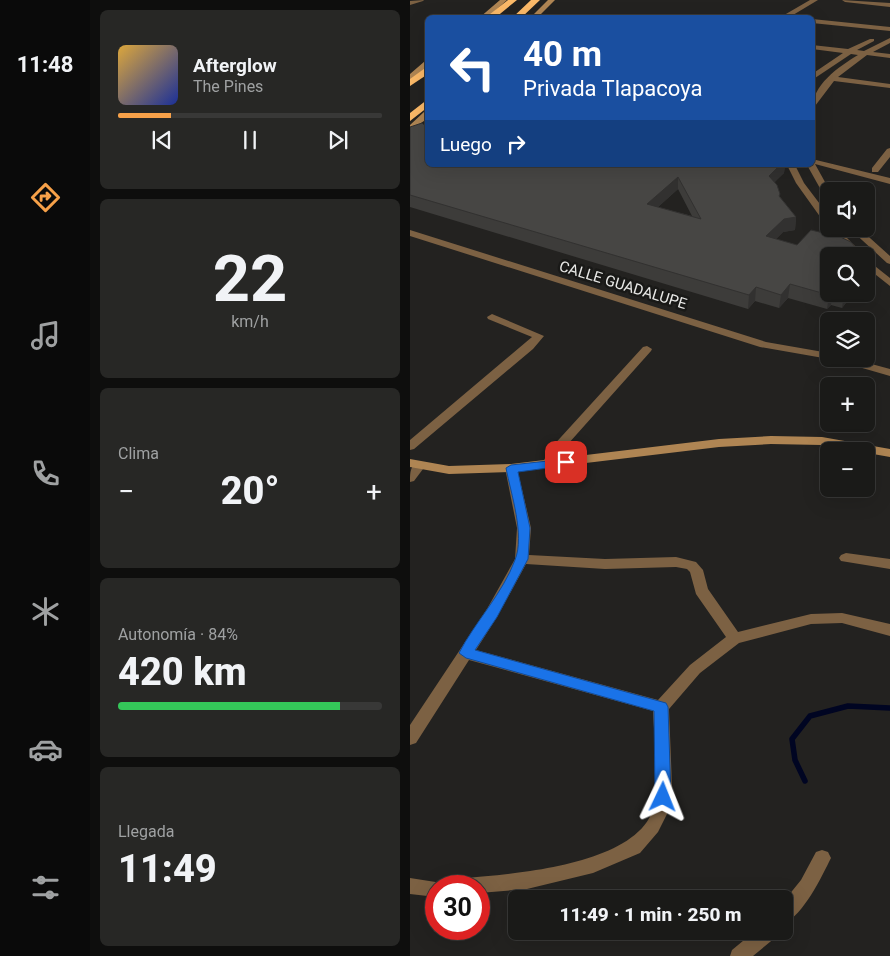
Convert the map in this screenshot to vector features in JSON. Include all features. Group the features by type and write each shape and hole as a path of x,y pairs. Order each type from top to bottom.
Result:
{"highway":[{"path":"493,15 513,0"},
{"path":"504,15 521,0"},
{"path":"519,15 536,0"},
{"path":"527,15 544,0"},
{"path":"410,84 425,72"},
{"path":"410,93 425,81"},
{"path":"410,111 425,98"},
{"path":"410,118 425,105"}],"main road":[{"path":"486,15 504,0"},
{"path":"536,15 552,0"},
{"path":"410,78 425,66"},
{"path":"410,129 425,116"},
{"path":"415,464 449,470 511,468 719,443 771,440 822,442 890,453"}],"street":[{"path":"410,3 421,0"},
{"path":"786,15 815,0"},
{"path":"845,0 890,5"},
{"path":"815,20 890,28"},
{"path":"815,76 850,51 890,32"},
{"path":"815,101 832,78 864,53 890,40"},
{"path":"815,47 890,56"},
{"path":"832,78 890,86"},
{"path":"875,170 890,151"},
{"path":"815,155 890,174"},
{"path":"815,162 890,181"},
{"path":"792,167 800,183 820,211"},
{"path":"812,167 821,182"},
{"name":"CALLE GUADALUPE","path":"410,233 764,345 820,354"},
{"path":"841,237 851,247"},
{"path":"864,237 890,261"},
{"path":"875,270 890,283"},
{"path":"410,446 530,347 539,336 492,316"},
{"path":"547,465 555,451 647,350"},
{"path":"869,367 890,373"},
{"path":"410,478 415,464"},
{"path":"410,738 492,613 522,559 524,528 511,468"},
{"path":"846,558 890,564"},
{"path":"522,559 605,564 676,562 692,565 696,570 701,590 735,638"},
{"path":"490,884 527,881 592,864 634,847 652,827 662,808 664,786 661,707 695,669 735,638 811,619 842,618 890,630"},
{"path":"466,653 661,707"},
{"path":"793,903 807,886 822,858"},
{"path":"410,886 425,888"},
{"path":"739,956 759,940"}],"building":[{"path":"422,123 425,126 425,167 778,167 769,176 777,185 779,196 796,217 784,219 766,236 797,245 811,230 820,232 820,237 840,237 851,242 855,247 820,247 820,292 790,284 781,295 756,287 749,295 410,195 410,127","holes":["678,177 701,219 647,204"]}],"waterway":[{"path":"805,781 795,760 792,739 810,716 848,706 890,708"}],"route":[{"path":"566,462 511,468 524,528 522,559 509,586 466,653 661,707 663,797"}]}
